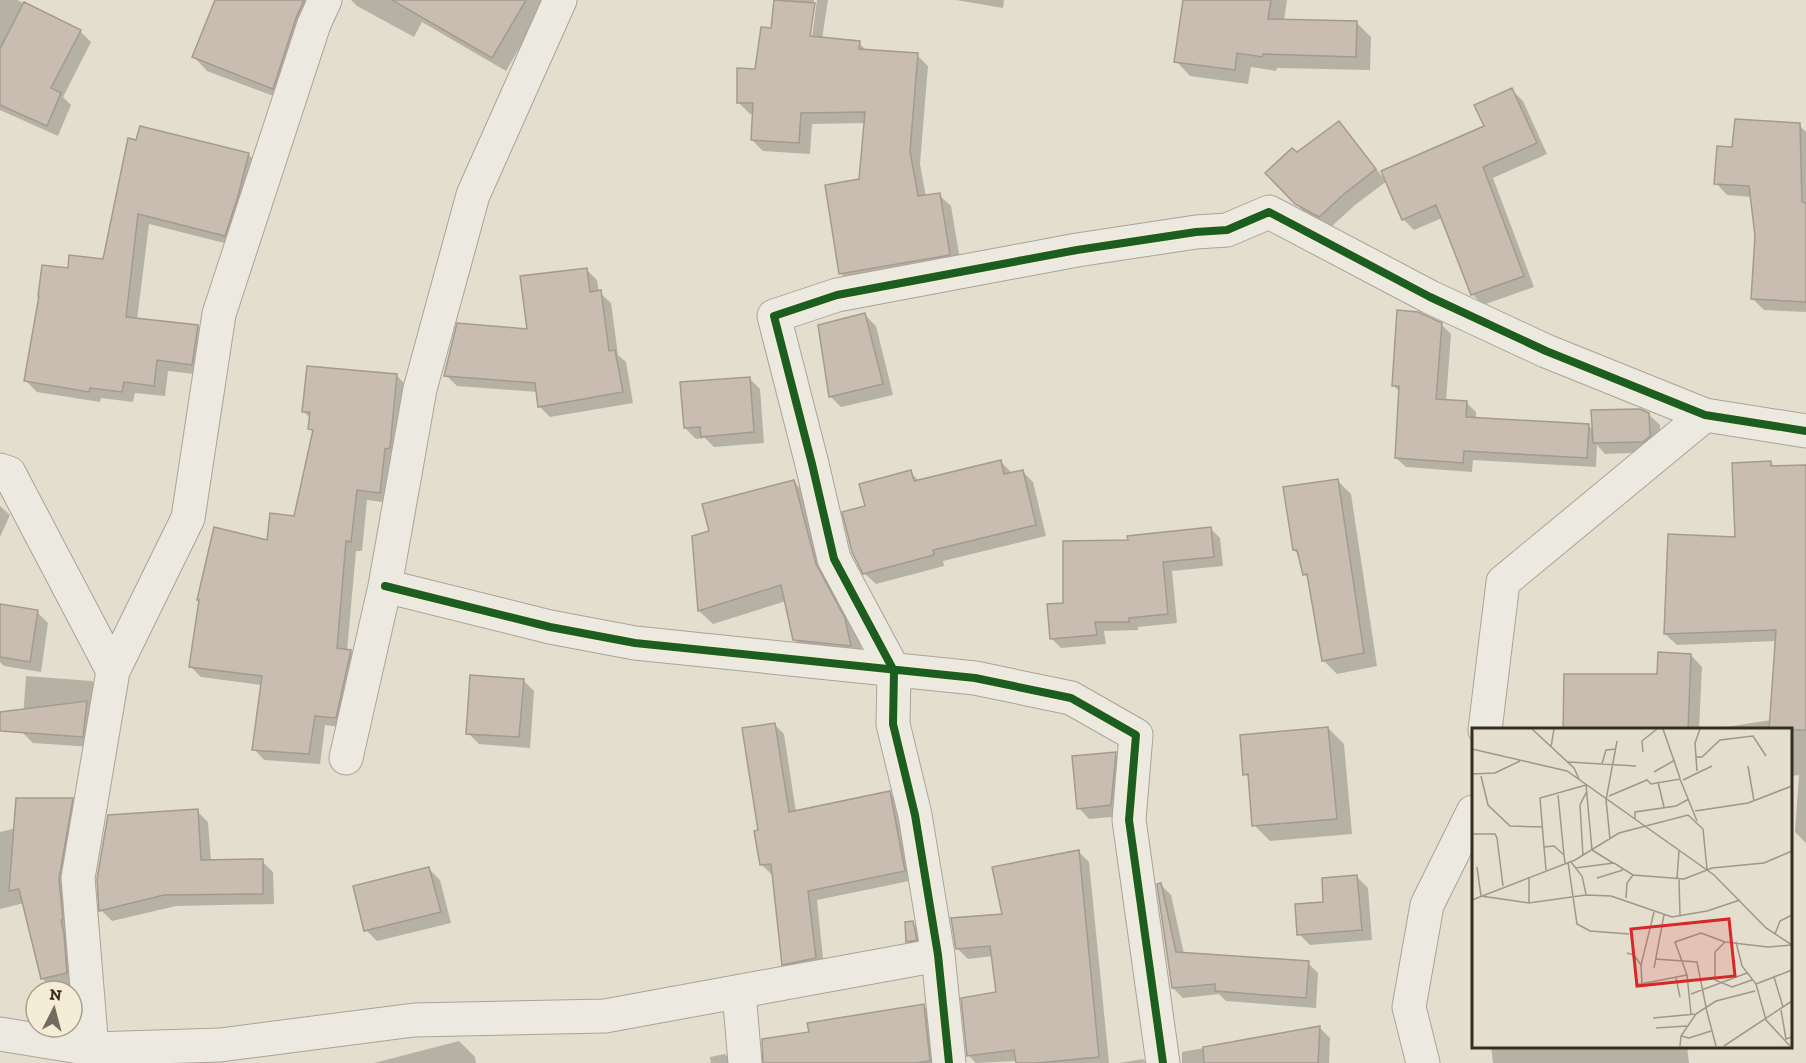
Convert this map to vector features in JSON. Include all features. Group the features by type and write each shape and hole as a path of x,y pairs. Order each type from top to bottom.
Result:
{"street":[{"path":"92,1049 78,878 112,671 188,518 219,314 314,24 325,0"},
{"path":"346,758 385,586 420,389 473,195 560,0"},
{"path":"949,1063 938,955 915,815 893,723 894,671 834,559 774,316 837,294 1077,250 1196,232 1227,230 1269,212 1430,297 1525,342 1706,415 1806,431"},
{"path":"1485,728 1503,582 1706,415"},
{"path":"0,470 9,473 112,671"},
{"path":"385,586 550,627 635,644 975,678 1071,698 1136,735 1129,820 1163,1063"},
{"path":"1423,1063 1409,1007 1427,905 1472,815"},
{"path":"0,1034 92,1049 220,1045 414,1020 605,1016 938,955"},
{"path":"739,992 745,1063"}],"building":[{"path":"215,0 304,0 273,89 192,57"},
{"path":"392,0 526,0 492,58"},
{"path":"774,0 815,3 810,36 860,41 859,49 918,53 910,151 918,196 940,193 950,255 839,274 825,185 859,179 865,112 801,113 799,143 751,140 753,103 737,103 737,68 755,69 761,27 771,28"},
{"path":"1183,0 1271,0 1268,19 1357,21 1356,57 1263,54 1262,57 1237,53 1235,70 1174,62"},
{"path":"24,2 81,30 51,88 61,93 47,126 0,105 0,49"},
{"path":"1512,88 1537,143 1483,167 1524,276 1471,295 1436,205 1402,220 1381,171 1484,126 1474,105"},
{"path":"1735,119 1800,123 1802,202 1806,203 1806,302 1751,299 1755,236 1749,186 1714,184 1717,146 1732,147"},
{"path":"1339,121 1376,169 1319,217 1295,204 1265,173 1292,148 1297,152"},
{"path":"140,126 249,153 225,236 138,214 126,317 198,325 192,365 157,360 154,386 124,382 122,392 90,388 89,392 24,381 42,265 68,268 69,255 103,259 128,138 136,140"},
{"path":"587,268 590,292 601,290 609,351 615,350 623,392 538,407 535,383 444,376 457,323 527,329 520,276"},
{"path":"1397,310 1418,312 1442,323 1436,399 1467,401 1466,417 1589,424 1587,458 1464,451 1463,463 1395,458 1399,386 1392,386"},
{"path":"865,313 883,384 829,397 818,325"},
{"path":"307,366 397,374 390,448 385,449 380,493 357,490 351,542 346,541 337,648 351,650 336,718 315,716 309,754 252,750 262,676 189,667 199,600 197,600 214,527 267,540 270,513 294,516 313,430 308,429 310,412 302,412"},
{"path":"750,377 754,432 701,437 700,427 684,428 680,382"},
{"path":"1640,409 1649,413 1650,436 1643,442 1593,443 1591,410"},
{"path":"1001,460 1004,474 1023,470 1036,525 933,550 934,555 863,574 852,552 842,512 865,506 859,484 911,470 914,481"},
{"path":"1771,461 1771,466 1806,465 1806,730 1769,728 1776,630 1664,634 1668,534 1735,537 1732,463"},
{"path":"1338,479 1364,653 1322,661 1307,574 1303,575 1297,550 1293,550 1283,487"},
{"path":"794,480 816,564 845,618 851,646 793,640 781,585 698,611 692,536 709,531 702,504"},
{"path":"1211,527 1214,557 1163,562 1168,614 1129,618 1129,622 1095,622 1097,635 1050,639 1047,604 1063,603 1063,541 1128,540 1127,536"},
{"path":"0,604 38,610 30,662 0,657"},
{"path":"1658,652 1691,654 1688,728 1563,728 1564,674 1657,674"},
{"path":"470,675 524,679 519,737 466,734"},
{"path":"87,701 83,737 0,731 0,712"},
{"path":"775,723 789,812 890,791 905,871 808,891 816,958 782,965 771,864 760,865 754,831 758,830 742,728"},
{"path":"1328,727 1337,819 1252,826 1248,774 1243,775 1240,735"},
{"path":"1116,752 1111,805 1077,809 1072,756"},
{"path":"16,798 73,798 59,879 67,973 41,979 19,889 9,891"},
{"path":"198,809 201,860 263,859 263,894 164,895 99,911 97,879 108,815"},
{"path":"1079,850 1099,1057 1016,1063 1014,1050 967,1056 961,998 996,992 990,946 956,949 951,918 1002,914 992,867"},
{"path":"429,867 441,912 364,931 353,886"},
{"path":"1357,875 1362,930 1297,935 1295,904 1323,902 1322,878"},
{"path":"1161,883 1176,952 1309,961 1306,998 1215,991 1215,984 1172,988 1157,884"},
{"path":"913,921 917,940 906,942 905,922"},
{"path":"924,1004 930,1061 915,1063 763,1063 762,1039 809,1032 807,1023"},
{"path":"1320,1026 1318,1063 1204,1063 1203,1047"}],"cycle path":[{"path":"949,1063 938,955 915,815 893,724 894,671 834,559 774,316 837,295 1077,250 1196,232 1227,230 1269,212 1430,297 1546,351 1705,415 1806,431"},
{"path":"385,586 550,627 635,643 975,678 1071,698 1136,735 1129,820 1163,1063"}]}
